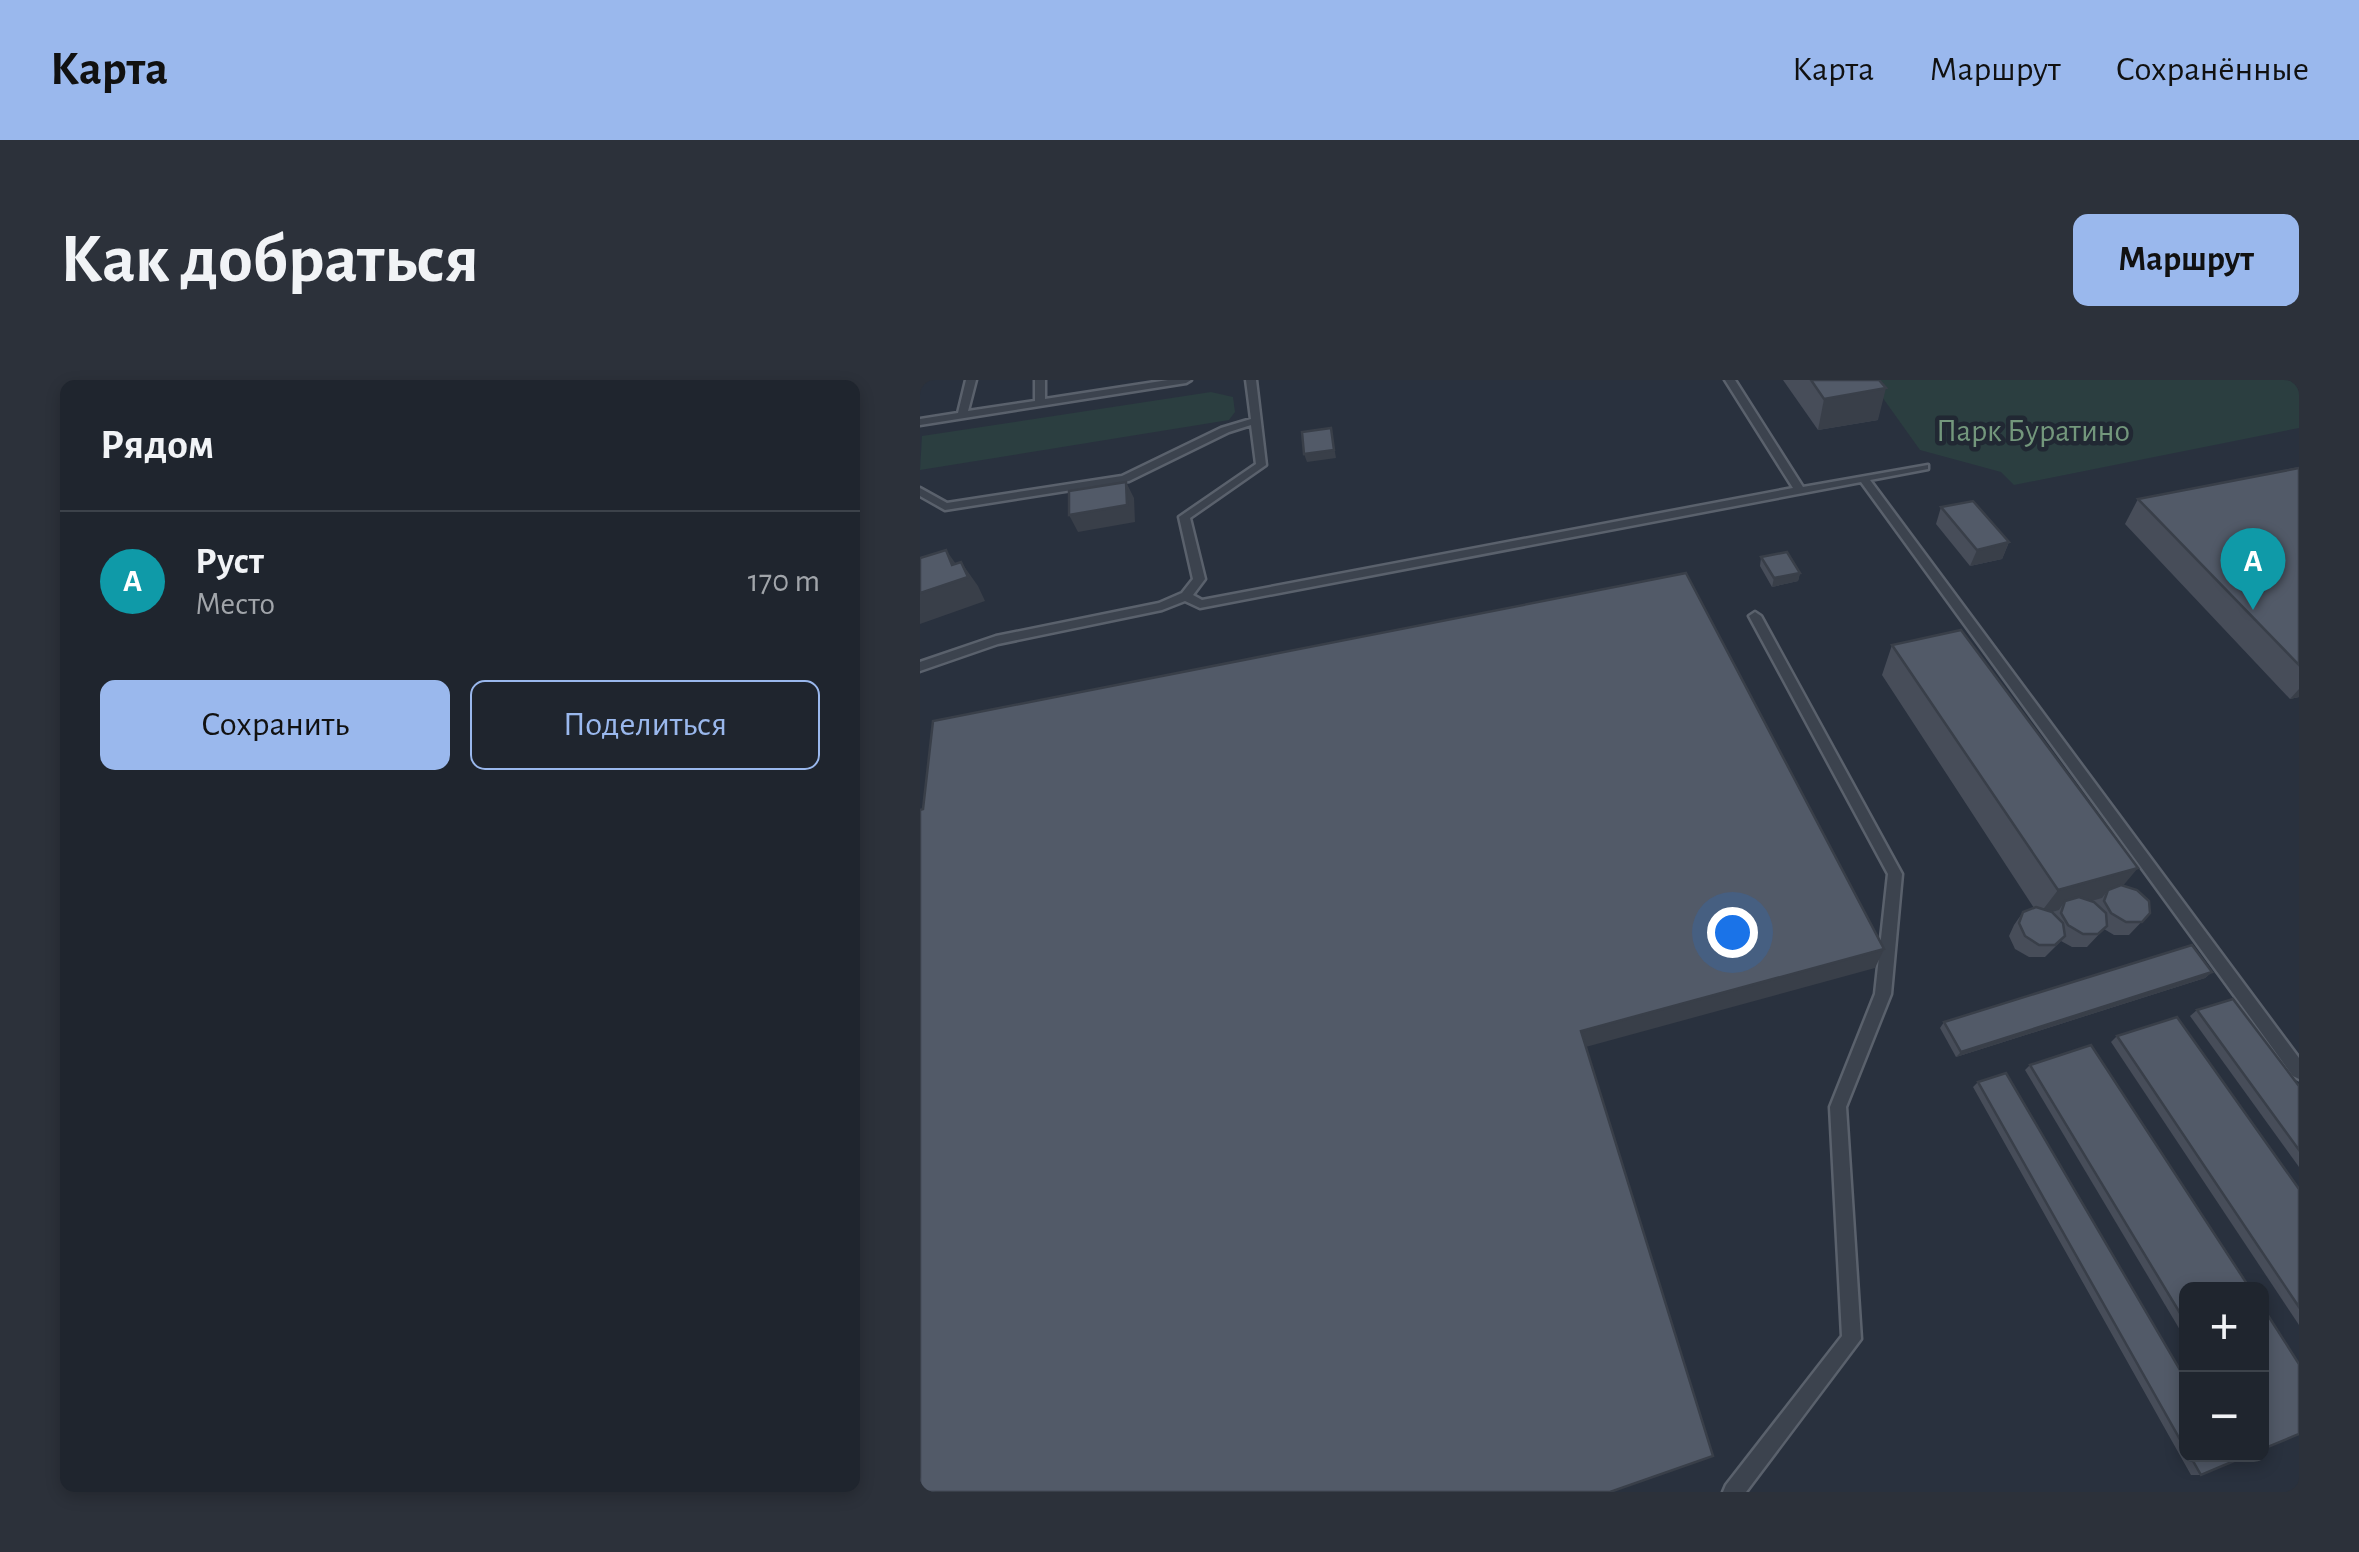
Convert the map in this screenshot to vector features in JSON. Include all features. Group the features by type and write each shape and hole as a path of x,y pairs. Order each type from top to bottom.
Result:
{"lane":[{"path":"962,415 971,380"},
{"path":"1040,380 1040,403"},
{"path":"920,422 1186,380"},
{"path":"920,667 996,640 1162,606 1186,596 1199,580 1184,517 1262,465 1251,380"},
{"path":"1730,380 1799,489"},
{"path":"920,491 945,507 1126,479 1225,430 1255,421"},
{"path":"1186,596 1200,604 1924,467"},
{"path":"1863,478 2299,1071"},
{"path":"1733,1492 1852,1339 1838,1107 1882,994 1895,874 1755,616"}],"green space":[{"name":"Парк Буратино","path":"1870,380 2299,380 2299,428 2014,485 2001,472 1920,450"},
{"path":"1211,392 1233,397 1235,412 1229,420 920,470 922,436"}],"building":[{"path":"1811,380 1879,380 1886,388 1824,399"},
{"path":"1331,428 1334,450 1304,454 1302,432"},
{"path":"2299,468 2299,665 2138,499"},
{"path":"1126,482 1127,505 1069,515 1069,491"},
{"path":"1973,501 2009,542 1977,550 1941,507"},
{"path":"946,550 952,565 961,562 968,577 920,593 920,558"},
{"path":"1787,552 1800,573 1774,578 1761,557"},
{"path":"1686,573 1884,949 1581,1031 1713,1456 1610,1492 920,1492 920,810 933,721"},
{"path":"1961,630 2138,868 2058,890 1892,645"},
{"path":"2121,885 2137,890 2149,901 2150,913 2142,922 2126,922 2111,913 2104,901 2108,890"},
{"path":"2079,897 2094,902 2106,913 2107,926 2098,934 2083,934 2068,925 2061,913 2065,901"},
{"path":"2036,907 2052,912 2063,923 2065,936 2055,945 2039,945 2025,936 2019,923 2023,912"},
{"path":"2192,945 2212,972 1961,1052 1944,1022"},
{"path":"2233,999 2299,1086 2299,1150 2197,1010"},
{"path":"2177,1017 2299,1189 2299,1307 2117,1036"},
{"path":"2091,1045 2246,1282 2179,1282 2179,1311 2030,1065"},
{"path":"2006,1073 2179,1368 2179,1438 1978,1082"},
{"path":"2269,1317 2299,1364 2299,1434 2269,1446"},
{"path":"2194,1462 2232,1462 2201,1475"}],"place":[{"name":"Руст","path":"2253,610"}]}
